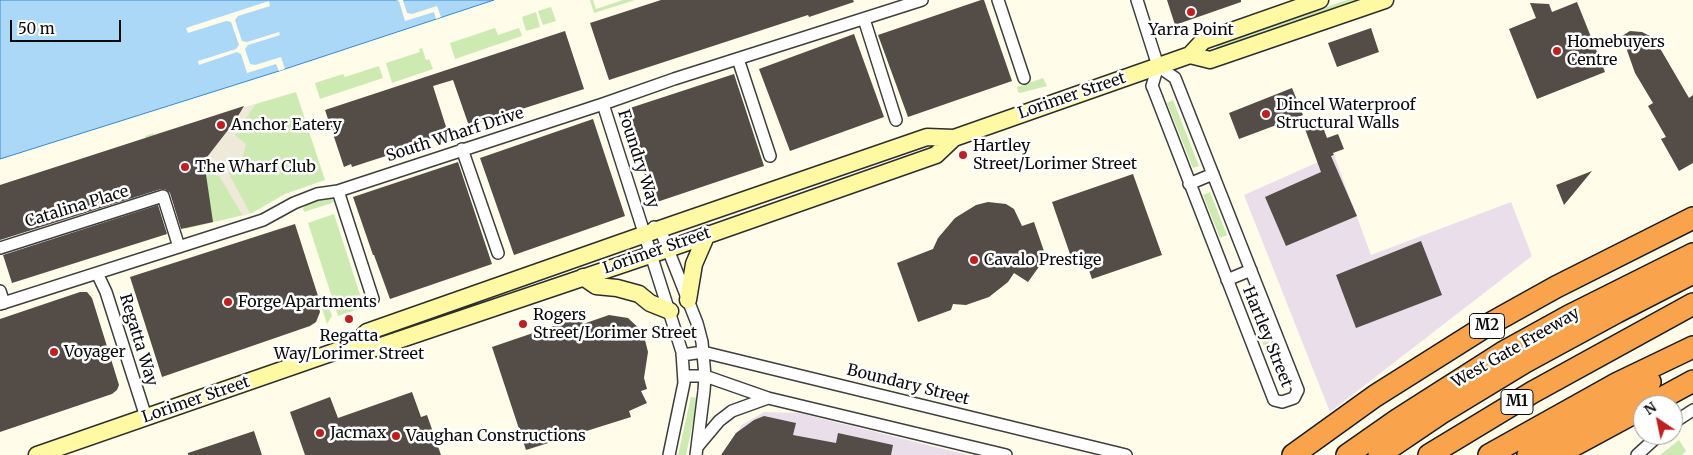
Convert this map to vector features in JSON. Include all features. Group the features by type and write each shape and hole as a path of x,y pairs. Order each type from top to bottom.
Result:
{"highway":[{"name":"M2","path":"1293,455 1375,396 1486,326 1556,287 1693,218"},
{"path":"1315,455 1402,395 1490,340 1549,306 1693,232"},
{"name":"West Gate Freeway","path":"1347,455 1502,353 1569,316 1693,254"},
{"path":"1379,455 1441,413 1525,362 1693,273"},
{"name":"M1","path":"1429,455 1533,392 1693,304"},
{"path":"1607,351 1693,313"},
{"path":"1489,455 1618,383 1693,347"},
{"path":"1528,455 1693,356"},
{"path":"1667,395 1693,381"},
{"path":"1556,455 1633,413"}],"main road":[{"name":"Lorimer Street","path":"37,455 354,345 367,332 643,229 660,228 927,137 954,138 1190,55 1202,41 1320,0"},
{"name":"Lorimer Street","path":"1190,55 1210,60 1384,0"},
{"name":"Lorimer Street","path":"354,345 372,349 651,254 936,155 954,138"},
{"path":"688,300 694,264 707,234"},
{"path":"583,277 596,286 618,288 639,294 650,302 670,311"}],"street":[{"name":"South Wharf Drive","path":"2,304 264,220 294,203 317,194 338,190 738,58 922,0"},
{"path":"998,0 1024,78"},
{"path":"1137,0 1158,66"},
{"path":"864,19 896,120"},
{"path":"738,58 770,156"},
{"name":"Hartley Street","path":"1158,66 1175,78 1298,390 1294,398 1282,402 1274,400 1152,86 1158,66"},
{"name":"Foundry Way","path":"603,104 670,311 682,355 684,376 682,398 669,455"},
{"path":"462,149 498,253"},
{"path":"1189,184 1213,174"},
{"path":"338,190 373,299"},
{"name":"Catalina Place","path":"0,248 163,196 179,247"},
{"path":"660,228 700,333 705,376 697,451"},
{"name":"Hartley Street","path":"1227,280 1251,270"},
{"name":"Regatta Way","path":"97,273 106,292 146,417"},
{"path":"0,291 2,304"},
{"name":"Boundary Street","path":"682,355 703,352 1126,455"},
{"path":"684,376 705,376 768,398 1006,455"},
{"path":"697,451 719,421 732,411 768,398"},
{"path":"1637,455 1648,445"}],"shaded area":[{"path":"256,104 244,121 250,126 250,133 237,132 235,135 246,144 240,169 229,172 250,213 243,216 219,176 205,172 204,161 236,110"},
{"path":"1334,155 1371,255 1511,202 1532,256 1330,412 1244,195"},
{"path":"764,412 799,413 968,455 723,455 742,425"}],"green space":[{"path":"590,0 593,0 596,9 623,0 635,0 594,13"},
{"path":"1347,0 1362,0 1219,49 1216,48 1218,45"},
{"path":"551,7 556,21 543,25 538,11"},
{"path":"536,12 540,27 526,31 522,17"},
{"path":"495,28 498,35 519,28 522,36 455,59 450,43"},
{"path":"422,48 426,60 429,59 433,69 392,83 386,63 420,52 419,49"},
{"path":"379,66 383,78 320,99 315,83 343,74 345,77"},
{"path":"1043,78 1047,86 1018,92 1017,87"},
{"path":"296,92 325,180 285,194 252,213 185,229 169,178 159,181 145,136 154,133 162,159 155,134"},
{"path":"1173,100 1199,166 1193,168 1167,103"},
{"path":"1210,192 1227,235 1220,238 1203,195"},
{"path":"331,197 334,201 332,203 304,212 303,208 314,200"},
{"path":"334,214 364,307 338,316 308,223"},
{"path":"325,294 332,316 327,324 318,296"},
{"path":"1254,302 1273,352 1267,354 1247,305"},
{"path":"691,397 698,398 686,455 678,455"},
{"path":"1673,445 1682,445 1686,451 1682,455 1660,455"}],"water":[{"path":"0,0 494,0 279,71 0,159"}],"pier":[{"path":"396,0 403,0 407,13 412,14 437,6 441,17 436,19 434,12 405,21 399,1"},
{"path":"269,1 270,6 238,16 235,20 242,41 247,42 279,32 280,35 248,45 245,49 250,64 255,65 281,57 285,69 279,71 276,64 247,73 241,54 237,52 199,65 198,61 236,49 239,45 231,22 226,21 188,33 186,28"}],"building":[{"path":"661,0 853,0 854,2 809,17 808,15 609,80 590,23"},
{"path":"984,0 1012,81 908,117 878,35"},
{"name":"Yarra Point","path":"1167,0 1241,0 1241,2 1175,25"},
{"name":"Homebuyers Centre","path":"1577,2 1605,72 1537,99 1509,29 1536,18 1530,3 1549,4 1552,12"},
{"path":"1371,28 1379,52 1337,67 1328,43"},
{"path":"565,31 584,89 469,126 453,80 433,86 448,133 428,139 429,142 352,167 351,164 344,167 325,110"},
{"path":"1630,31 1642,32 1654,38 1689,98 1693,95 1693,163 1679,171 1661,139 1666,137 1648,106 1653,103 1635,73 1622,36"},
{"path":"854,34 884,117 790,151 759,69"},
{"path":"734,74 764,166 654,203 624,110"},
{"name":"Dincel Waterproof Structural Walls","path":"1292,88 1303,115 1239,139 1229,113"},
{"path":"244,106 235,121 204,161 213,222 181,229 170,193 165,189 161,189 0,240 0,185"},
{"path":"593,119 625,216 514,255 480,158"},
{"path":"1321,122 1327,138 1338,134 1344,149 1333,153 1334,155 1331,156 1357,216 1286,246 1265,197 1321,172 1305,129"},
{"path":"458,162 492,264 390,299 353,197"},
{"path":"1592,171 1564,205 1556,185"},
{"path":"1133,174 1162,255 1092,279 1082,250 1070,254 1052,202"},
{"name":"Cavalo Prestige","path":"988,202 1006,204 1014,209 1022,226 1034,222 1046,257 1028,282 1014,273 1008,282 989,297 966,305 953,304 951,310 918,322 897,263 933,249 938,238 955,218 976,205"},
{"path":"158,205 167,234 12,283 3,255"},
{"name":"Forge Apartments","path":"295,224 318,296 316,297 320,312 316,322 310,326 162,377 130,277"},
{"path":"1421,241 1442,295 1356,328 1336,275"},
{"name":"Voyager","path":"80,292 87,292 92,298 119,385 117,390 112,394 0,432 0,319"},
{"path":"609,315 628,318 643,332 648,352 644,378 647,389 641,391 647,403 629,411 631,417 526,450 492,347 580,317 583,324"},
{"path":"412,392 421,417 427,415 441,455 305,455 290,412 330,397 338,418"},
{"path":"764,416 796,423 793,435 836,443 838,433 893,445 891,455 721,455 736,433 754,420"},
{"path":"254,431 262,455 188,455 188,453"}],"place":[{"name":"Yarra Point","path":"1191,12"},
{"name":"Homebuyers Centre","path":"1557,51"},
{"name":"Dincel Waterproof Structural Walls","path":"1266,114"},
{"name":"Anchor Eatery","path":"221,125"},
{"name":"Hartley Street/Lorimer Street","path":"963,155"},
{"name":"The Wharf Club","path":"185,167"},
{"name":"Cavalo Prestige","path":"974,260"},
{"name":"Forge Apartments","path":"228,302"},
{"name":"Regatta Way/Lorimer Street","path":"349,319"},
{"name":"Rogers Street/Lorimer Street","path":"523,324"},
{"name":"Voyager","path":"54,352"},
{"name":"Jacmax","path":"320,433"},
{"name":"Vaughan Constructions","path":"396,436"}]}
